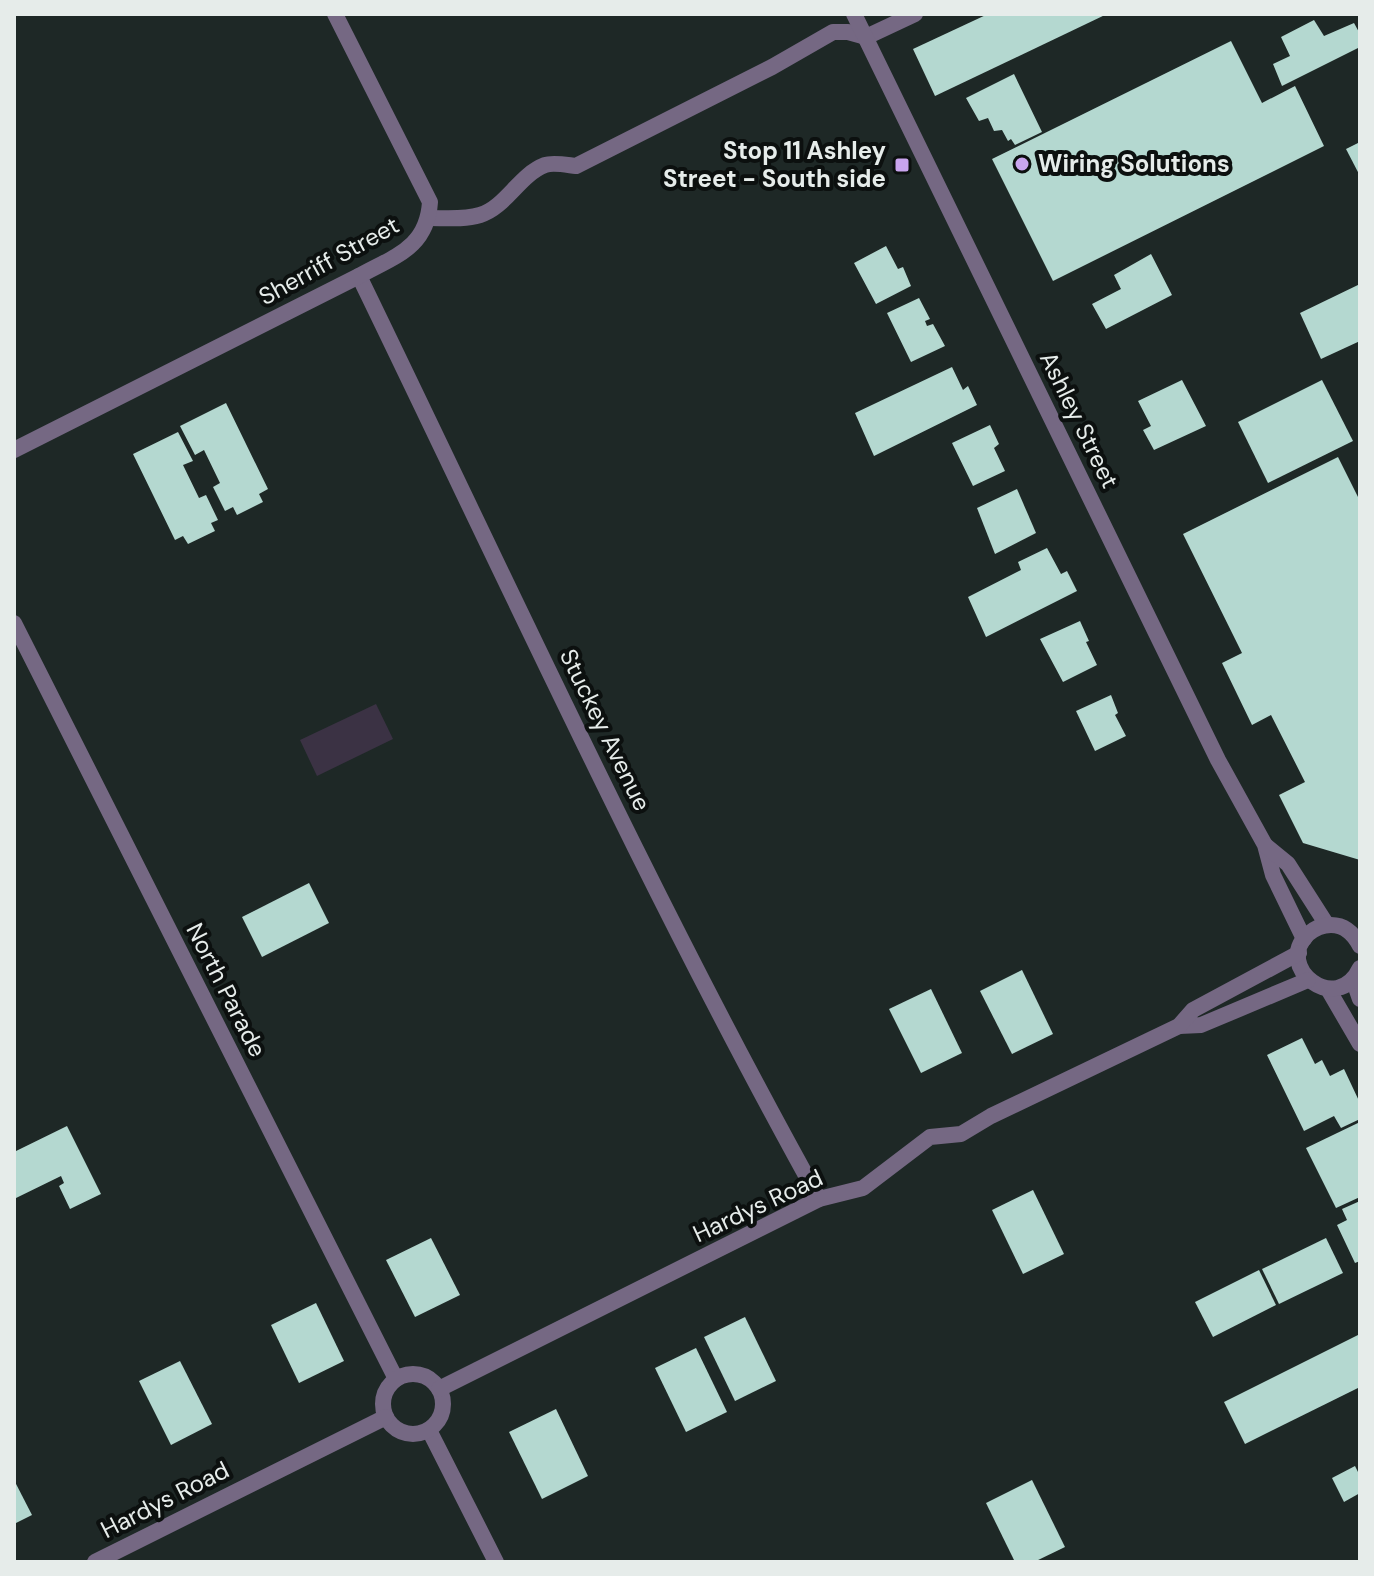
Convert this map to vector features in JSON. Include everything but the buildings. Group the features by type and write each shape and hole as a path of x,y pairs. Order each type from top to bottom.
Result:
{"street":[{"path":"335,14 430,202 429,218"},
{"name":"Ashley Street","path":"854,14 1218,760 1265,845 1273,875 1301,946 1299,963 1308,980"},
{"name":"Sherriff Street","path":"14,450 359,276 414,245 423,234 429,218 481,215 501,203 521,182 545,165 576,166 772,67 833,32 866,37 915,14"},
{"name":"Stuckey Avenue","path":"359,276 669,915 760,1094 819,1199"},
{"name":"North Parade","path":"14,623 396,1379"},
{"name":"Ashley Street","path":"1265,845 1288,864 1327,925"},
{"path":"1327,925 1336,925 1357,935"},
{"name":"Hardys Road","path":"1179,1026 1193,1010 1301,946 1318,927 1327,925"},
{"path":"1308,980 1328,989 1346,985 1357,973"},
{"path":"1357,973 1360,999"},
{"name":"Hardys Road","path":"439,1389 819,1199 863,1188 930,1137 961,1134 991,1116 1179,1026 1201,1025 1308,980"},
{"path":"1328,989 1360,1044"},
{"path":"412,1374 428,1377 439,1389 443,1404 440,1418 429,1430 413,1434 397,1430 386,1417 383,1403 386,1389 396,1379 412,1374"},
{"name":"Hardys Road","path":"95,1562 386,1417"},
{"path":"429,1430 496,1562"}],"shaded area":[{"path":"376,704 393,739 317,776 300,740"}],"place":[{"name":"Wiring Solutions","path":"1022,164"},
{"name":"Stop 11 Ashley Street - South side","path":"902,165"}]}
